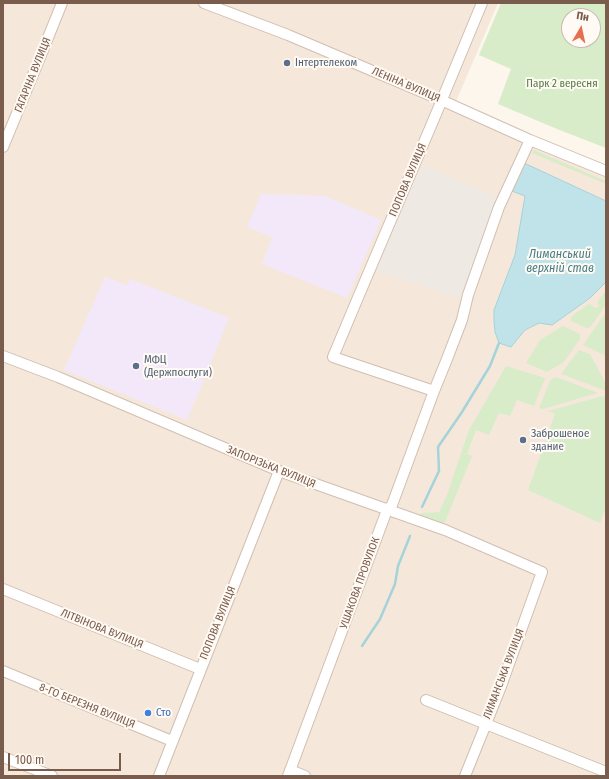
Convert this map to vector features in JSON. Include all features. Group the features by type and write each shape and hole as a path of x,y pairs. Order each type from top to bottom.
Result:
{"street":[{"name":"ГАГАРІНА ВУЛИЦЯ","path":"3,147 62,3"},
{"name":"ЛЕНІНА ВУЛИЦЯ","path":"204,3 288,35 441,100 530,140 606,171"},
{"name":"ПОПОВА ВУЛИЦЯ","path":"434,391 333,357 482,3"},
{"name":"УШАКОВА ПРОВУЛОК","path":"289,773 387,510 392,505 434,391 448,359 468,295 499,207 530,140"},
{"name":"ЗАПОРІЗЬКА ВУЛИЦЯ","path":"3,356 58,377 279,471 445,530 542,572"},
{"name":"ПОПОВА ВУЛИЦЯ","path":"159,776 279,471"},
{"name":"ЛИМАНСЬКА ВУЛИЦЯ","path":"465,776 500,689 542,572"},
{"name":"ЛІТВІНОВА ВУЛИЦЯ","path":"3,589 200,669"},
{"name":"8-ГО БЕРЕЗНЯ ВУЛИЦЯ","path":"3,671 172,741"},
{"path":"426,700 606,772"},
{"path":"3,757 52,776"},
{"path":"289,773 305,776"}],"shaded area":[{"path":"3,3 498,3 452,111 606,174 606,776 3,776"},
{"path":"424,166 497,197 462,299 374,272 419,170"},
{"path":"261,194 325,196 381,220 347,298 262,264 272,237 247,227"},
{"path":"105,277 127,285 130,279 229,318 187,420 64,370"}],"green space":[{"name":"Парк 2 вересня","path":"501,3 606,3 606,148 498,104 511,69 479,55"},
{"path":"534,150 606,181 606,184 532,153"},
{"path":"604,293 606,294 606,305 591,326 588,328 584,327 571,321 573,315 589,304 596,308 599,306 597,302"},
{"path":"604,315 606,317 606,356 583,345"},
{"path":"563,326 580,334 580,339 564,362 547,372 526,363 540,340"},
{"path":"579,350 590,354 606,384 606,391 561,374"},
{"path":"506,366 545,378 534,406 517,400 510,416 499,413 489,435 476,430 467,454 472,456 443,524 417,516 422,513 439,512 447,495 469,430"},
{"path":"555,377 598,393 543,409 539,408 550,381"},
{"path":"603,396 606,397 606,506 600,523 528,490 555,414 548,411"}],"water":[{"name":"Лиманський верхній став","path":"524,163 606,201 606,282 590,298 552,325 539,323 525,330 511,347 499,343 495,332 494,310 515,255 525,196 512,191"}],"waterway":[{"path":"422,507 439,471 438,447 462,412 490,366 499,343"},
{"path":"362,646 380,619 395,584 398,566 410,536"}],"place":[{"name":"Інтертелеком","path":"287,63"},
{"name":"МФЦ (Держпослуги)","path":"136,366"},
{"name":"Заброшеное здание","path":"523,440"},
{"name":"Сто","path":"148,713"}]}
